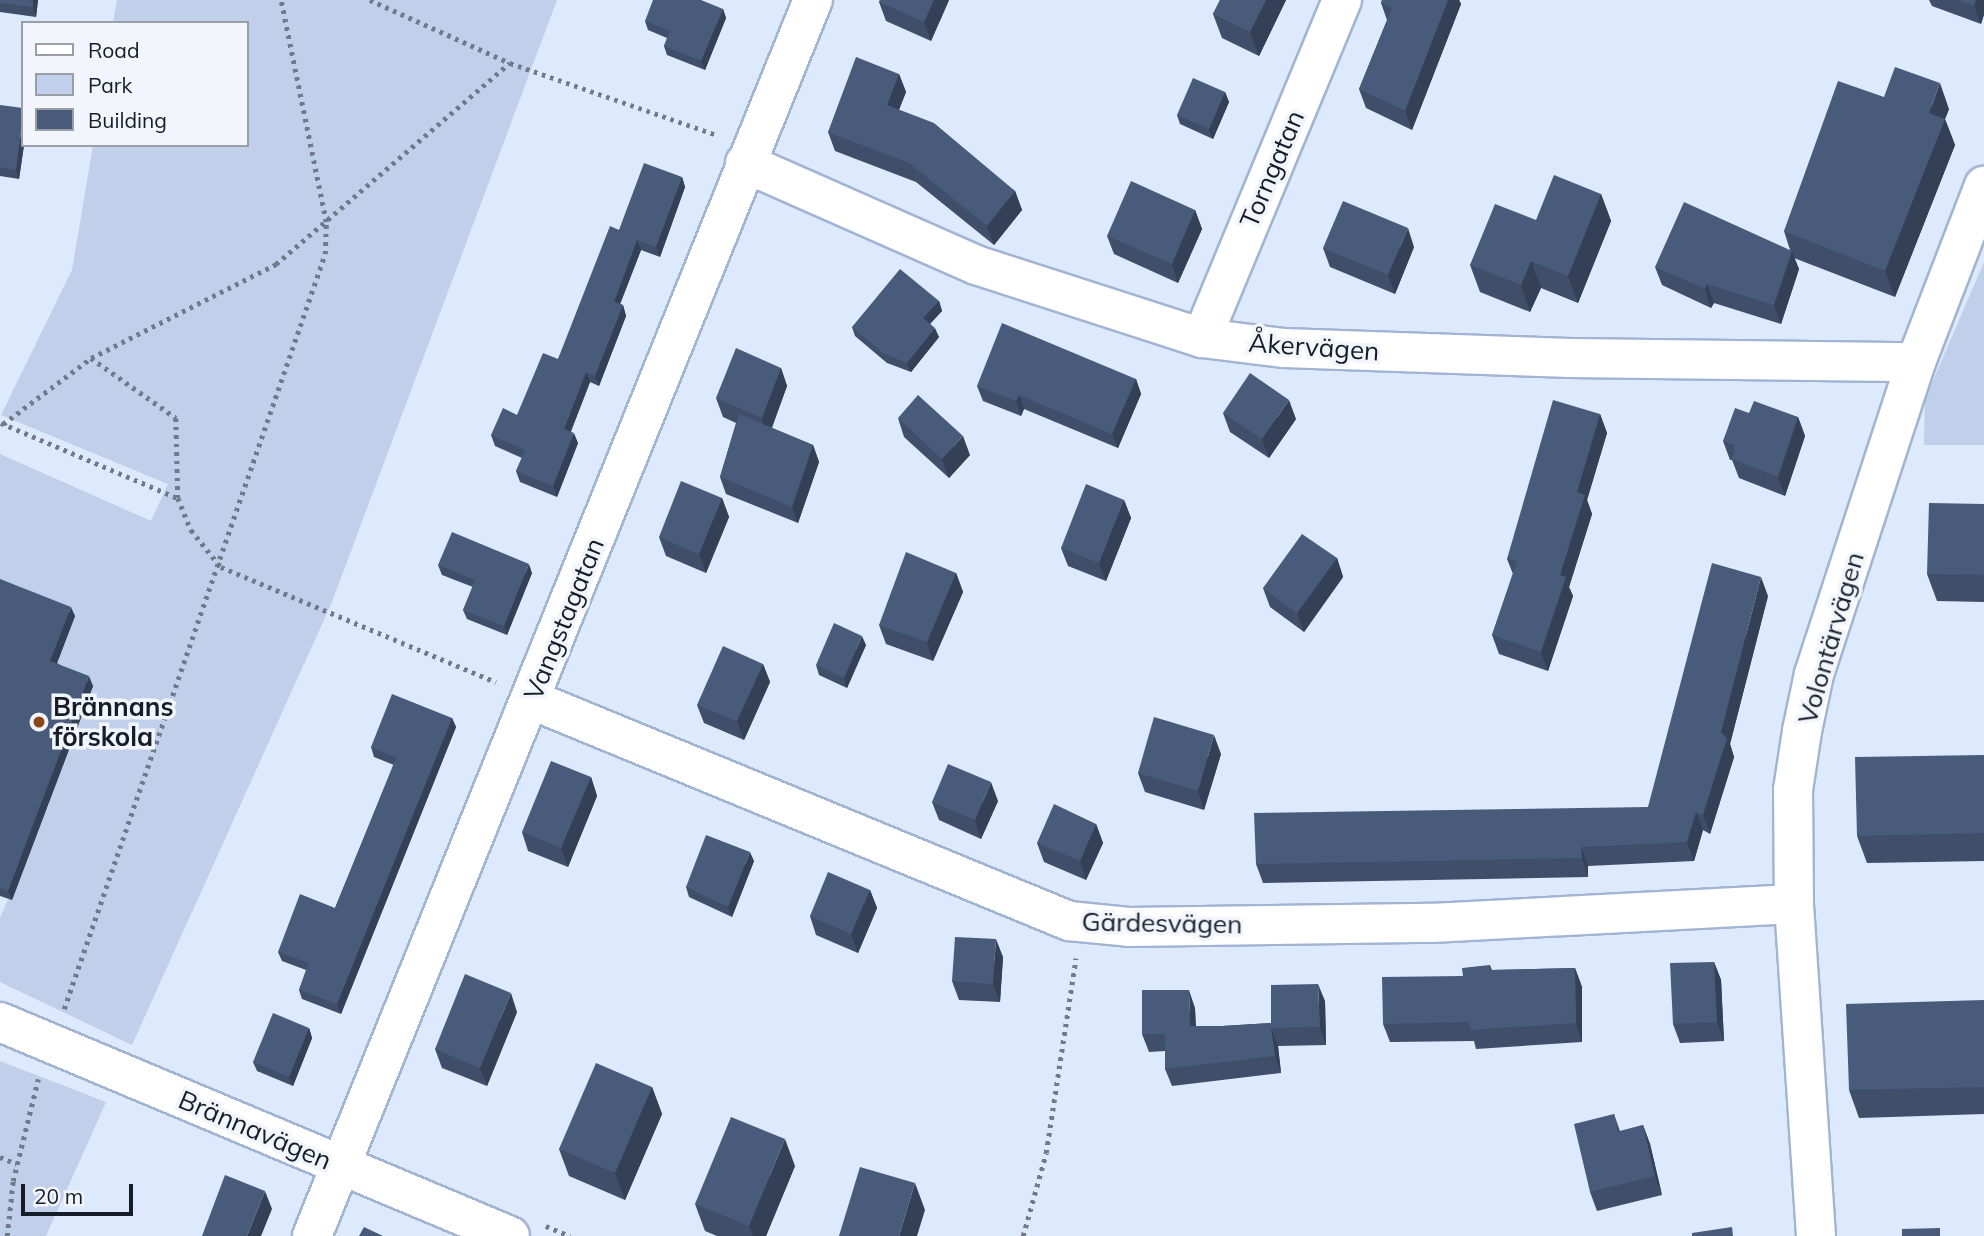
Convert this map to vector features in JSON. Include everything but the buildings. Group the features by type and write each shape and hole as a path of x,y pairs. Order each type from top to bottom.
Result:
{"street":[{"name":"Vangstagatan","path":"312,1236 337,1165 521,694 736,151 813,0"},
{"name":"Torngatan","path":"1202,338 1342,0"},
{"name":"Åkervägen","path":"736,151 976,265 1202,338 1284,348 1543,357 1916,362"},
{"name":"Volontärvägen","path":"1816,1236 1794,904 1793,790 1814,674 1916,362 1984,186"},
{"name":"Gärdesvägen","path":"521,694 1081,922 1432,923 1794,904"},
{"name":"Brännavägen","path":"0,1022 510,1236"}],"path":[{"path":"7,1236 17,1164 51,1043 221,567 325,254 326,222 281,0"},
{"path":"370,0 510,63 736,151"},
{"path":"1,423 92,358 276,264 510,63"},
{"path":"92,358 176,418 178,498 191,530 221,567 521,694"},
{"path":"1,423 178,498"},
{"path":"1023,1236 1046,1153 1081,922"},
{"path":"0,1157 17,1164"}],"green space":[{"path":"117,0 557,0 332,602 132,1045 0,982 0,918 49,804 30,796 54,671 0,587 0,454 151,521 168,484 1,415 72,270 93,147 248,147 248,21 113,21"},
{"path":"1984,262 1984,445 1924,445 1925,399"},
{"path":"0,1061 106,1102 46,1236 0,1236"}],"place":[{"name":"Brännans förskola","path":"39,722"}]}
